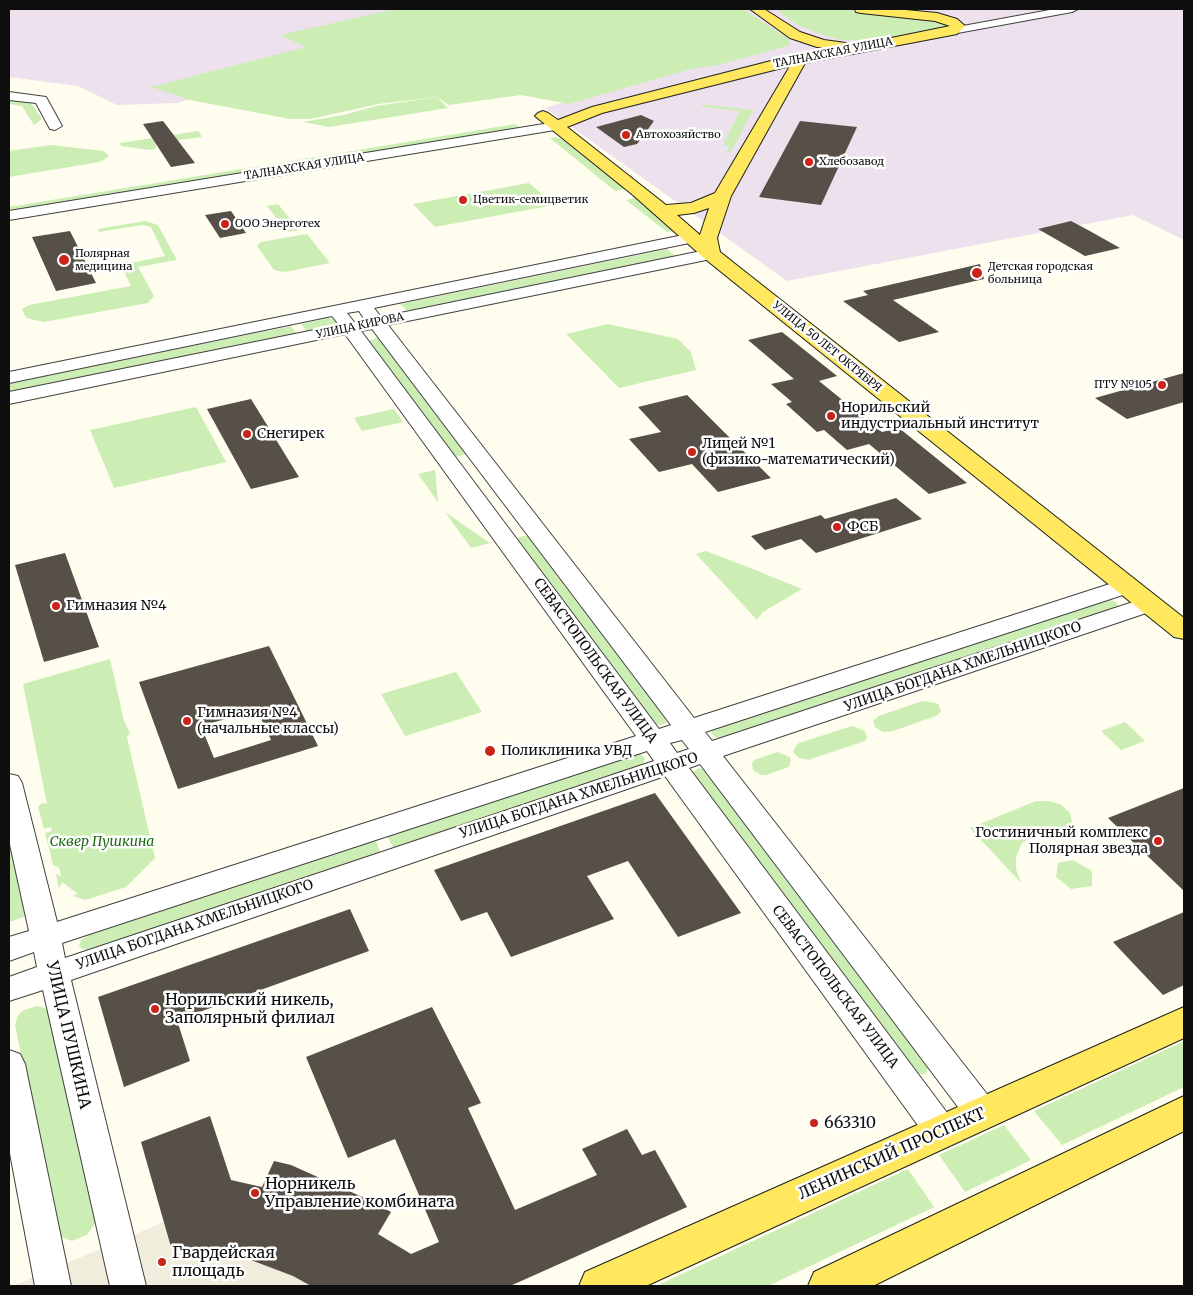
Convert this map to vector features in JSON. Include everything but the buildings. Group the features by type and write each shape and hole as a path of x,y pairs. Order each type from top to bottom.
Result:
{"main road":[{"path":"756,9 795,35 822,44 868,47"},
{"path":"860,9 926,16 956,27"},
{"name":"ТАЛНАХСКАЯ УЛИЦА","path":"549,121 771,65 931,35 956,27"},
{"path":"771,65 798,51 800,42 795,35"},
{"path":"712,254 708,238 722,196 800,60"},
{"name":"УЛИЦА 50 ЛЕТ ОКТЯБРЯ","path":"549,121 662,210 712,254 1184,631"},
{"path":"662,210 694,208 722,196"},
{"name":"ЛЕНИНСКИЙ ПРОСПЕКТ","path":"600,1286 1184,1022"},
{"path":"829,1286 1184,1113"}],"street":[{"path":"980,14 1043,9"},
{"name":"ТАЛНАХСКАЯ УЛИЦА","path":"956,27 1072,9"},
{"path":"926,16 964,15"},
{"path":"9,96 41,100 55,126"},
{"name":"ТАЛНАХСКАЯ УЛИЦА","path":"9,202 549,121"},
{"name":"ТАЛНАХСКАЯ УЛИЦА","path":"9,216 549,121"},
{"name":"УЛИЦА КИРОВА","path":"370,314 693,238"},
{"name":"УЛИЦА КИРОВА","path":"9,377 712,254"},
{"path":"370,314 982,1114"},
{"name":"УЛИЦА КИРОВА","path":"9,398 343,319"},
{"name":"СЕВАСТОПОЛЬСКАЯ УЛИЦА","path":"343,319 942,1132"},
{"path":"449,463 478,456"},
{"path":"501,534 532,526"},
{"name":"УЛИЦА БОГДАНА ХМЕЛЬНИЦКОГО","path":"9,949 1127,586"},
{"name":"УЛИЦА БОГДАНА ХМЕЛЬНИЦКОГО","path":"9,989 403,854 1150,604"},
{"name":"УЛИЦА ПУШКИНА","path":"9,783 128,1286"},
{"path":"9,1064 53,1286"}],"shaded area":[{"path":"9,9 405,9 333,53 178,103 117,105 78,86 9,77"},
{"path":"717,9 1184,9 1184,240 1133,215 787,281 545,108 764,40"},
{"name":"Гвардейская площадь","path":"164,1222 172,1247 219,1248 293,1276 311,1286 13,1286"}],"green space":[{"path":"396,9 743,9 786,37 790,45 715,66 695,68 569,104 521,95 449,105 437,97 378,104 311,119 290,119 190,100 151,87 306,47 280,35"},
{"path":"776,9 841,9 932,19 947,23 947,26 876,40 839,40 806,29"},
{"path":"437,97 448,108 329,127 303,122 343,115 376,106"},
{"path":"9,100 31,103 42,119 34,125 22,106 9,104"},
{"path":"700,104 753,110 731,152 727,152 729,146 723,145 740,111 705,107"},
{"path":"515,124 520,128 271,169 268,165"},
{"path":"198,131 202,137 157,143 155,149 150,150 121,146 120,143"},
{"path":"556,137 563,140 625,189 615,191 550,138"},
{"path":"51,145 104,151 109,156 102,161 94,163 9,177 9,151"},
{"path":"260,166 263,170 9,212 9,207"},
{"name":"Цветик-семицветик","path":"529,183 554,205 435,227 413,204"},
{"path":"636,198 673,227 672,231 667,232 626,200"},
{"path":"278,204 299,230 287,232 267,206"},
{"path":"145,221 158,225 177,260 138,267 154,296 148,303 44,322 26,318 22,309 29,305 131,286 121,265 165,256 151,227 142,225 99,232 98,229"},
{"path":"307,234 330,263 285,272 274,270 257,246 261,242"},
{"path":"667,249 675,256 407,311 400,304"},
{"path":"328,318 336,320 337,323 333,326 307,332 301,324"},
{"path":"608,324 678,339 691,352 696,370 619,388 566,334"},
{"path":"291,326 297,334 9,393 9,383"},
{"path":"380,338 468,454 455,457 369,341"},
{"path":"196,407 226,462 114,488 90,430"},
{"path":"394,409 403,422 362,431 354,418"},
{"path":"435,470 438,502 418,474"},
{"path":"445,512 490,543 471,548"},
{"path":"529,535 667,719 666,723 660,725 653,724 515,538"},
{"path":"706,551 802,589 763,612 757,620 696,554"},
{"path":"1108,599 1117,602 1118,607 722,739 715,737 711,733 713,729"},
{"name":"Сквер Пушкина","path":"110,659 124,721 130,733 127,737 155,858 126,887 85,900 73,896 78,894 62,882 59,889 56,874 61,876 59,868 53,865 45,833 52,831 51,827 44,829 38,807 42,803 47,804 23,684"},
{"path":"456,672 482,712 405,736 381,694"},
{"path":"922,701 936,703 939,705 941,712 936,716 893,731 883,732 875,727 873,721 879,716"},
{"path":"1125,722 1145,741 1121,750 1101,731"},
{"path":"852,726 865,731 867,738 865,741 808,760 799,758 793,752 799,743"},
{"path":"777,752 790,757 789,767 766,775 761,775 753,770 752,763 754,760"},
{"path":"633,754 640,754 645,758 643,764 394,849 387,836"},
{"path":"699,768 706,770 928,1066 927,1072 916,1075 691,773"},
{"path":"1036,801 1060,804 1070,813 1072,821 1068,828 1060,832 1038,834 1022,843 1016,857 1016,869 1021,883 970,828"},
{"path":"9,838 27,916 9,922"},
{"path":"375,840 381,853 89,951 79,947 81,940 89,935"},
{"path":"1073,860 1092,871 1092,886 1071,889 1056,877 1058,863"},
{"path":"37,1006 47,1009 49,1014 96,1222 87,1235 72,1241 59,1236 57,1230 15,1025 18,1015 24,1010"},
{"path":"1184,1041 1184,1087 1062,1145 1034,1111"},
{"path":"1004,1125 1031,1160 965,1192 939,1155"},
{"path":"908,1169 934,1207 768,1286 656,1286"}],"place":[{"name":"Автохозяйство","path":"626,135"},
{"name":"Хлебозавод","path":"809,162"},
{"name":"Цветик-семицветик","path":"463,200"},
{"name":"ООО Энерготех","path":"225,224"},
{"name":"Полярная медицина","path":"64,260"},
{"name":"Детская городская больница","path":"977,273"},
{"name":"ПТУ №105","path":"1162,385"},
{"name":"Норильский индустриальный институт","path":"831,416"},
{"name":"Снегирек","path":"247,434"},
{"name":"Лицей №1 (физико-математический)","path":"692,452"},
{"name":"ФСБ","path":"837,527"},
{"name":"Гимназия №4","path":"56,606"},
{"name":"Гимназия №4 (начальные классы)","path":"187,721"},
{"name":"Поликлиника УВД","path":"490,751"},
{"name":"Гостиничный комплекс Полярная звезда","path":"1158,841"},
{"name":"Норильский никель, Заполярный филиал","path":"155,1009"},
{"name":"663310","path":"814,1123"},
{"name":"Норникель Управление комбината","path":"255,1193"},
{"name":"Гвардейская площадь","path":"162,1262"}]}
